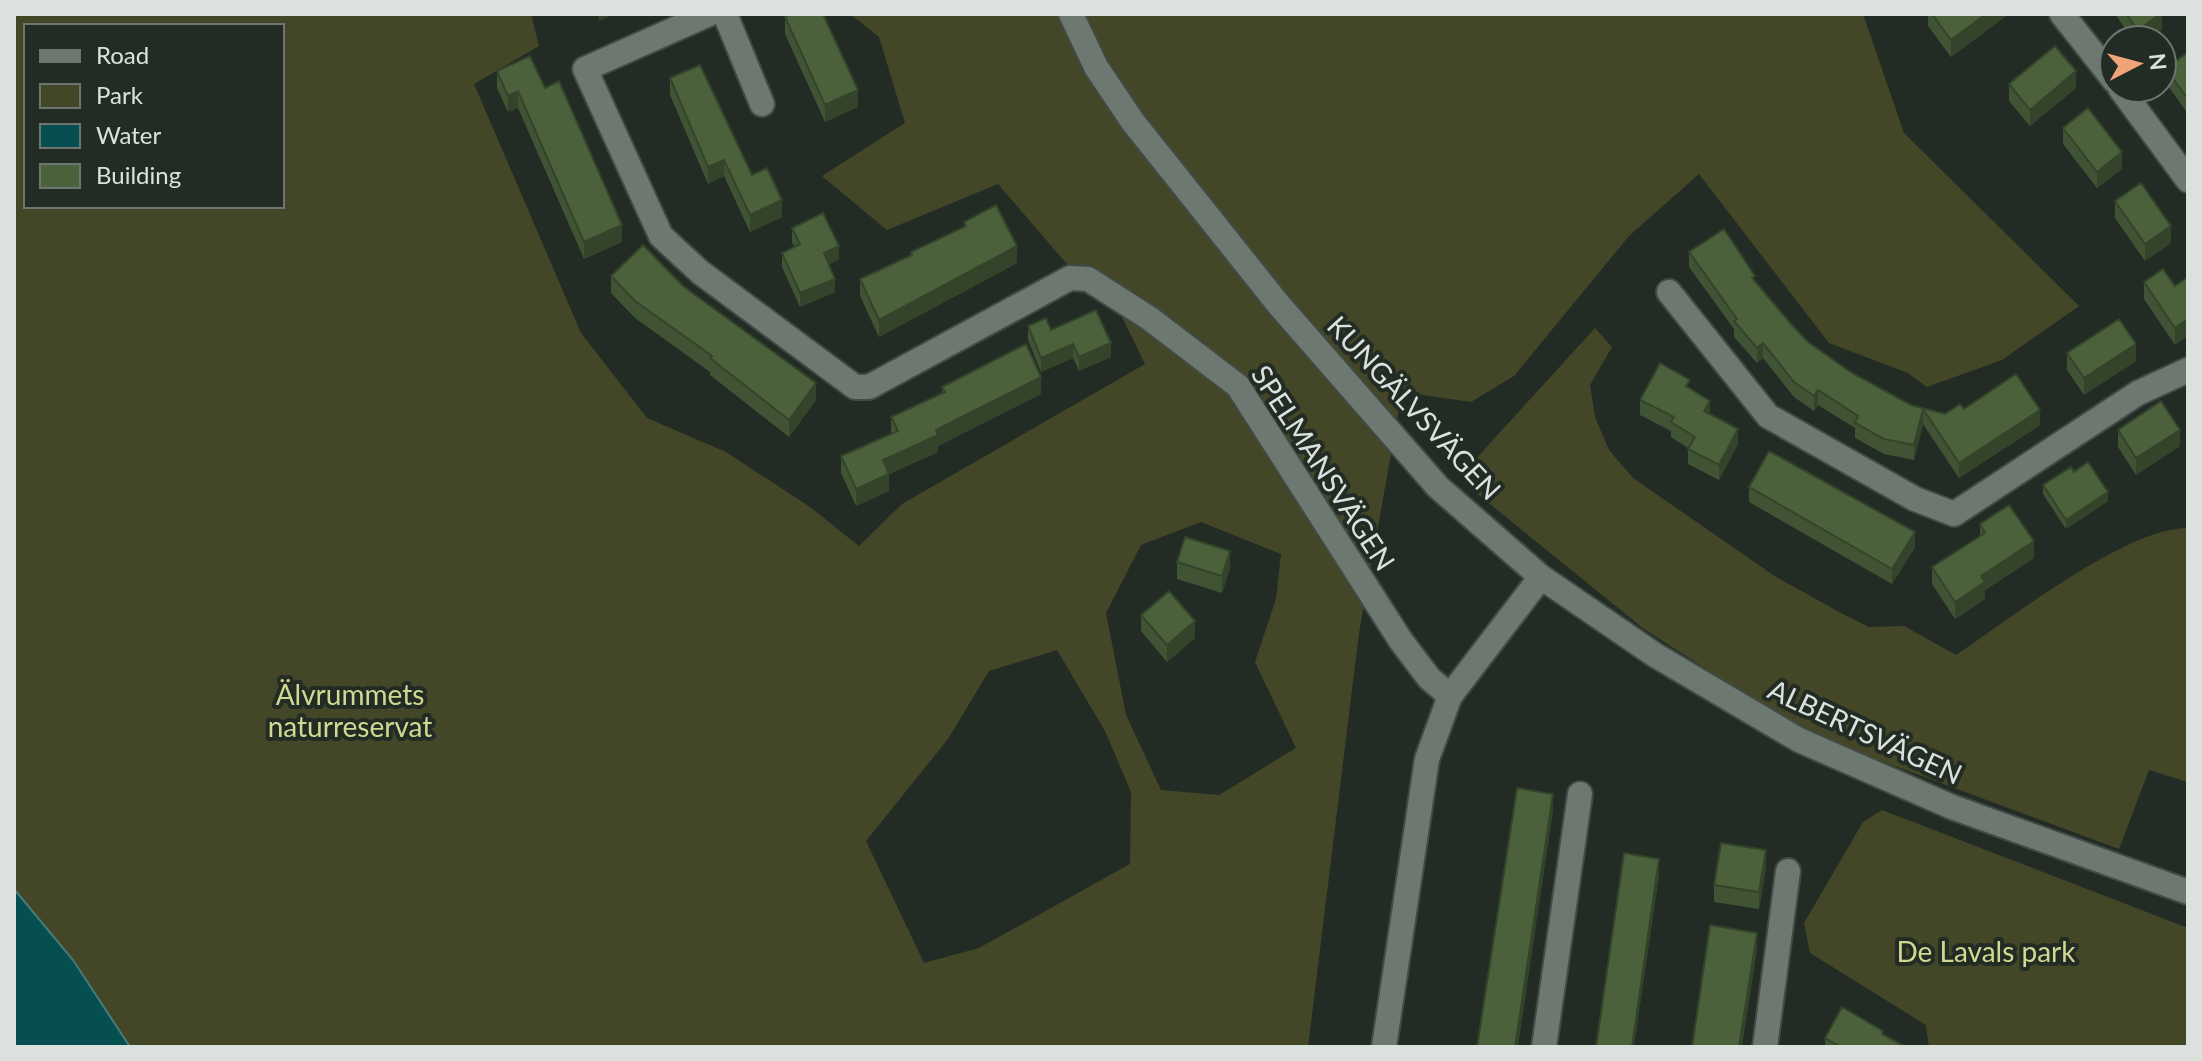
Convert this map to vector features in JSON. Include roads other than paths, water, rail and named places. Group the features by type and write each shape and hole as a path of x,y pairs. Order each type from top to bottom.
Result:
{"street":[{"name":"SPELMANSVÄGEN","path":"709,14 585,69 661,236 855,387 869,387 1070,278 1088,279 1149,318 1238,386 1401,641 1429,678 1450,696"},
{"path":"725,14 762,104"},
{"name":"KUNGÄLVSVÄGEN","path":"1071,14 1096,67 1133,122 1279,305 1438,487 1541,577"},
{"path":"2062,14 2098,60"},
{"path":"2132,104 2188,180"},
{"path":"1669,292 1768,416 1915,499 1954,514 2138,393 2188,370"},
{"path":"1384,1047 1427,759 1450,696 1541,577"},
{"name":"ALBERTSVÄGEN","path":"1541,577 1655,655 1799,740 1952,807 2188,892"},
{"path":"1544,1047 1580,794"},
{"path":"1765,1047 1788,871"}],"water":[{"path":"14,889 73,960 130,1047 14,1047"}],"park label":[{"name":"Älvrummets naturreservat","path":"350,711"},
{"name":"De Lavals park","path":"1986,952"}]}
